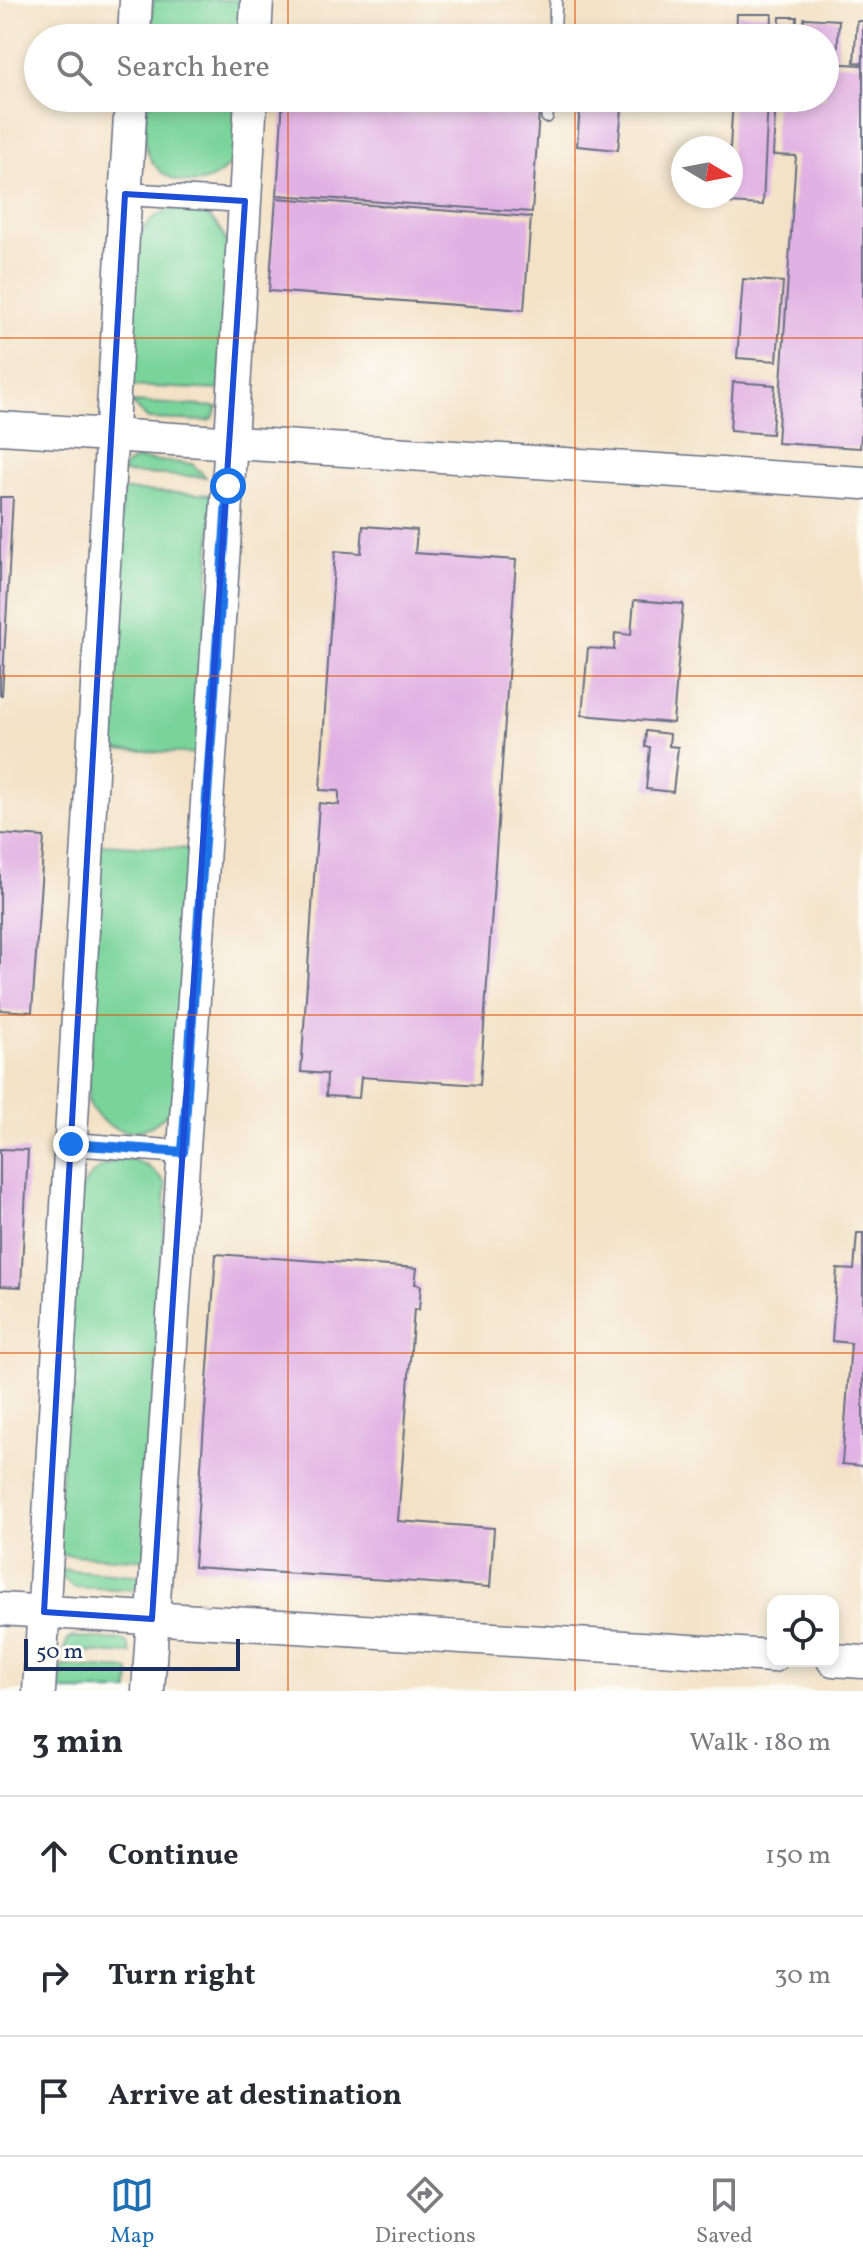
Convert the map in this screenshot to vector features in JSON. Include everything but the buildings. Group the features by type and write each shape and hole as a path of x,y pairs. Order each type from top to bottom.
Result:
{"street":[{"path":"135,24 136,0"},
{"path":"256,24 257,0"},
{"path":"39,1691 130,112"},
{"path":"148,1691 250,112"},
{"path":"125,194 245,201"},
{"path":"0,428 863,483"},
{"path":"71,1144 183,1152"},
{"path":"0,1609 767,1656"},
{"path":"839,1660 863,1662"}],"lane":[{"path":"555,24 556,0"},
{"path":"547,117 548,112"}],"highlighted area":[{"path":"125,194 245,201 152,1619 44,1612"}],"green space":[{"path":"153,0 244,0 243,24 152,24"},
{"path":"146,112 238,112 232,159 224,170 201,182 176,180 155,165 148,153"},
{"path":"185,207 201,212 212,220 228,247 220,390 128,386 137,241 156,216"},
{"path":"131,402 218,407 208,421 148,419"},
{"path":"135,459 192,464 206,477 123,473 125,466"},
{"path":"122,490 213,495 199,754 108,749"},
{"path":"100,844 192,849 174,1103 165,1115 142,1130 118,1129 106,1124 88,1101"},
{"path":"130,1159 151,1168 166,1184 148,1560 56,1554 79,1194 99,1168"},
{"path":"58,1569 146,1576 142,1588 137,1590 73,1587"},
{"path":"72,1637 122,1640 128,1644 131,1654 64,1651"},
{"path":"62,1666 130,1670 129,1691 60,1691"}],"route":[{"path":"71,1144 183,1152 228,486"}]}
